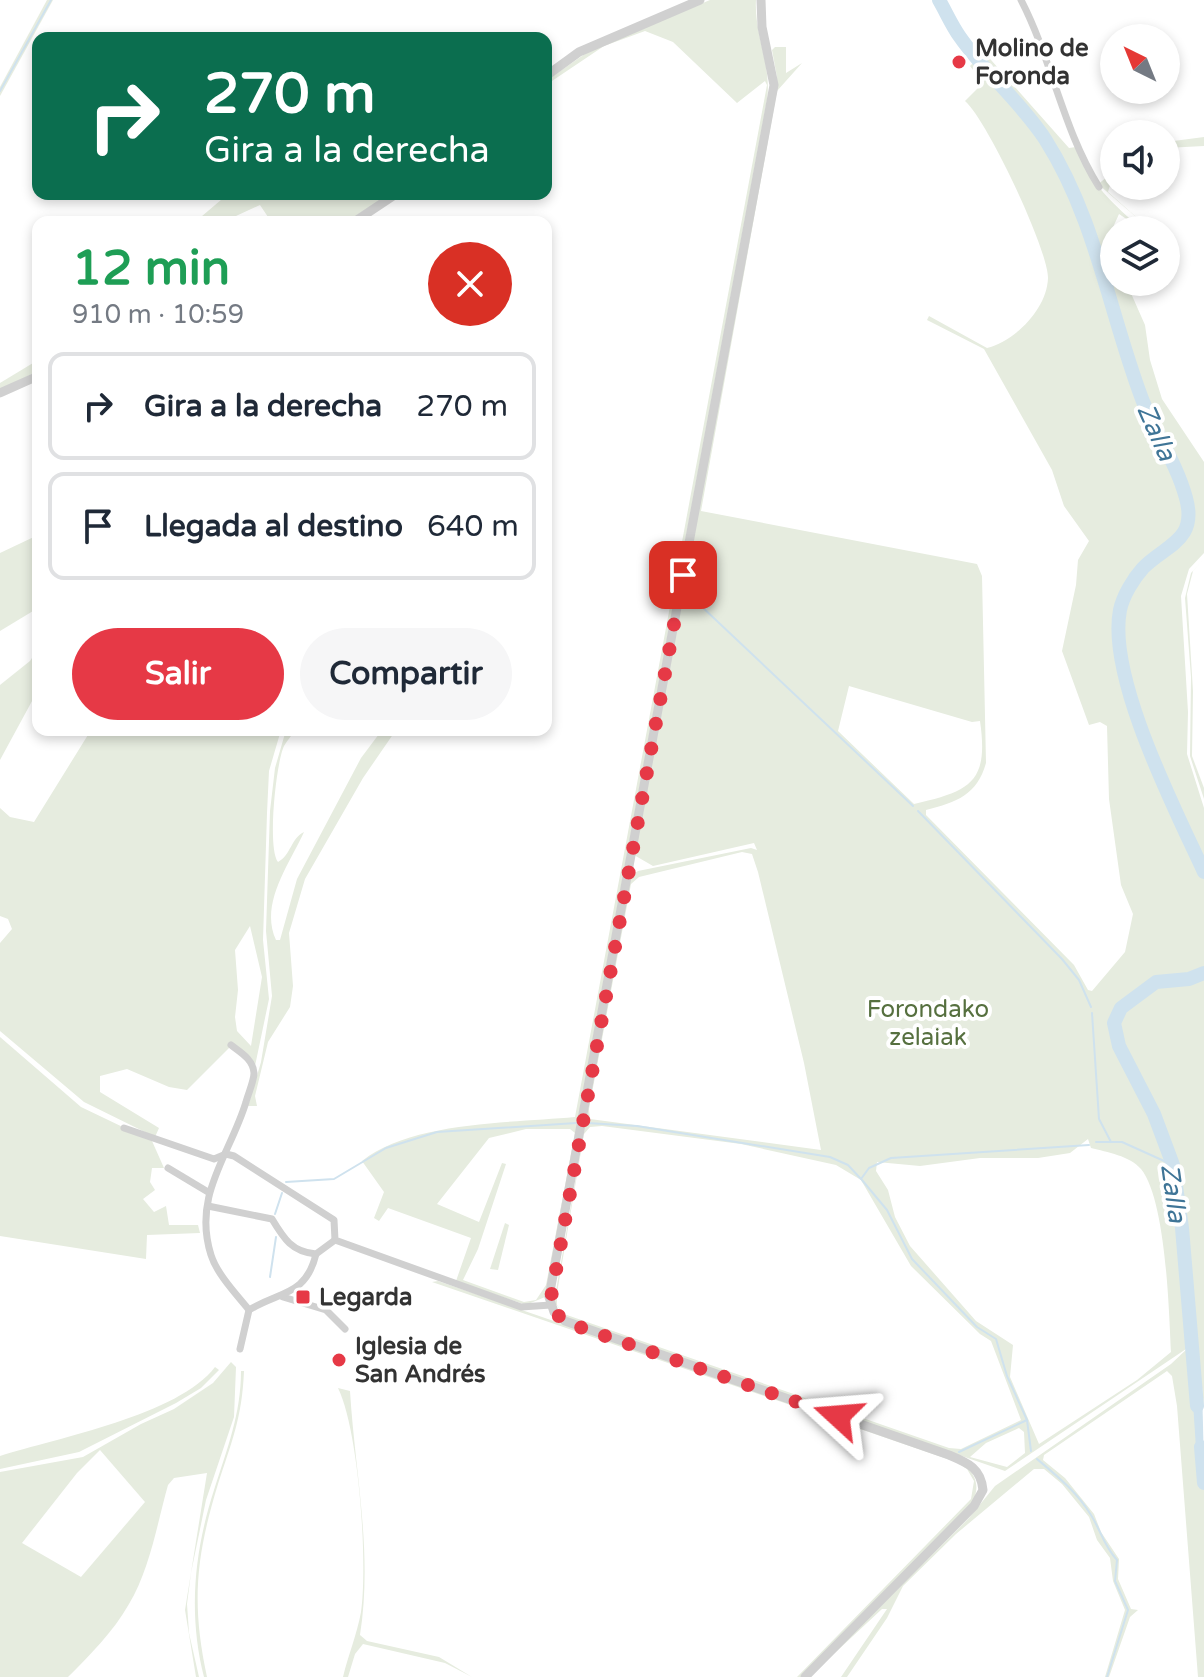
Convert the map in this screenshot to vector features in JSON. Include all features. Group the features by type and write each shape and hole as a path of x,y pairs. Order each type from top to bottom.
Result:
{"street":[{"path":"552,72 579,52 700,0"},
{"path":"761,0 762,27 774,85 549,1297 557,1315 582,1328 949,1455 971,1464 978,1473 983,1490 974,1506 805,1677"},
{"path":"1021,0 1085,165 1099,187"},
{"path":"363,216 387,200"},
{"path":"0,393 32,379"},
{"path":"231,1045 249,1059 254,1073 234,1140 216,1166 208,1192 208,1206 211,1256 249,1310 240,1349"},
{"path":"124,1128 214,1159 226,1154"},
{"path":"226,1154 323,1211 334,1220 335,1240"},
{"path":"168,1168 208,1192"},
{"path":"208,1206 272,1219 285,1242 305,1253 316,1254"},
{"path":"335,1240 521,1307 551,1305"},
{"path":"249,1310 294,1292 313,1268 316,1254 335,1240"},
{"path":"281,1297 326,1310 345,1329"}],"green space":[{"path":"47,0 53,0 35,32 32,32 32,38 0,96 0,87"},
{"path":"710,0 756,0 768,87 767,100 545,1297 526,1305 456,1281 471,1238 388,1208 379,1221 374,1218 384,1192 362,1161 383,1148 435,1131 575,1117 767,85 765,81 737,103 673,42 645,31 604,46 552,81 552,77 589,51","holes":["526,1129 570,1129 575,1133 546,1285 536,1300 524,1302 463,1280 478,1249 506,1164 502,1163 479,1222 437,1204 489,1138"]},
{"name":"Forondako zelaiak","path":"786,47 786,73 802,63 777,91 701,511 977,564 982,576 986,763 971,790 947,804 926,810 926,815 1074,965 1088,990 1092,991 1125,952 1133,914 1121,885 1109,799 1107,726 1100,722 1089,725 1062,651 1078,560 1089,541 1064,506 1052,470 984,349 927,320 929,316 987,348 1008,338 1028,322 1046,290 1048,278 1045,263 1028,214 1001,158 965,101 983,83 970,66 984,52 1069,148 1076,147 1100,188 1100,200 1110,200 1127,216 1100,216 1100,296 1132,296 1145,325 1150,360 1162,399 1204,462 1204,553 1189,569 1181,596 1188,712 1187,754 1204,808 1204,1408 1202,1387 1197,1464 1204,1465 1204,1677 1198,1677 1177,1406 1172,1376 1167,1371 1044,1455 1043,1460 1065,1478 1094,1514 1101,1532 1119,1559 1118,1579 1131,1609 1138,1610 1130,1617 1109,1677 1105,1677 1125,1610 1113,1581 1110,1558 1097,1540 1089,1517 1062,1484 1044,1469 1034,1469 956,1534 903,1586 887,1618 847,1677 841,1677 887,1609 882,1609 809,1677 969,1518 995,1486 1171,1364 1189,1347 1005,1471 568,1319 554,1302 629,877 638,871 751,848 757,850 754,843 653,866 634,855 777,77 772,50","holes":["849,686 972,722 980,721 981,758 978,771 971,781 949,794 914,804 838,731","742,852 752,854 758,872 804,1063 821,1150 590,1119 589,1109 631,884 639,877","590,1127 741,1144 836,1165 861,1180 911,1266 980,1334 991,1341 1021,1420 961,1449 949,1448 564,1314 557,1305 557,1293 584,1134","1088,1139 1091,1148 1125,1158 1136,1165 1149,1184 1161,1230 1171,1352 1137,1380 1039,1444 1010,1377 1013,1345 976,1321 910,1246 895,1217 888,1190 876,1171 877,1162 920,1166 980,1158 1038,1158 1070,1153","1019,1428 1024,1432 1025,1453 1007,1467 970,1457 986,1443"]},
{"path":"1204,137 1204,146 1180,147 1180,140"},
{"path":"221,200 381,200 355,216 267,216 260,205 236,216 202,216"},
{"path":"32,364 32,374 0,390 0,383"},
{"path":"32,538 32,612 0,631 0,553"},
{"path":"1204,559 1193,571 1187,594 1193,691 1192,756 1204,788 1204,799 1190,756 1191,677 1185,598 1191,573"},
{"path":"32,658 32,701 0,760 0,685"},
{"path":"87,736 279,736 269,771 263,940 269,999 255,1066 230,1047 187,1090 169,1087 127,1069 100,1076 100,1092 159,1128 155,1137 84,1102 0,1031 0,943 12,929 8,919 0,916 0,808 10,817 34,822","holes":["250,926 262,977 251,1046 237,1031 235,1017 238,990 235,950"]},
{"path":"284,736 291,736 281,755 276,786 273,840 278,862 304,832 274,898 272,926 276,940 280,940 297,879 361,758 378,736 392,736 363,778 305,879 289,933 293,986 290,1007 268,1042 255,1096 257,1106 248,1106 261,1062 272,996 266,931 270,811 275,768"},
{"path":"0,1037 81,1107 152,1141 164,1168 152,1168 150,1182 155,1190 143,1199 154,1212 166,1206 169,1225 198,1225 200,1233 147,1235 146,1259 0,1236"},
{"path":"505,1223 509,1225 498,1270 490,1269"},
{"path":"438,1281 960,1461 970,1471 976,1481 974,1499 971,1506 802,1677 797,1677 971,1499 974,1481 967,1469 956,1462 432,1282"},
{"path":"231,1362 236,1367 234,1417 206,1500 187,1604 189,1633 199,1677 196,1677 185,1610 207,1473 174,1478 168,1485 148,1561 136,1590 108,1634 68,1677 0,1677 0,1472 83,1457 174,1409 213,1383","holes":["100,1450 145,1502 81,1577 22,1543 77,1473"]},
{"path":"215,1367 219,1370 201,1388 79,1452 0,1469 0,1456 146,1412 198,1384"},
{"path":"241,1371 244,1371 239,1416 205,1534 198,1580 199,1626 207,1677 204,1677 196,1630 198,1560 207,1513 236,1417"},
{"path":"338,1388 350,1391 362,1513 365,1574 360,1635 367,1641 439,1657 472,1677 445,1663 363,1644 355,1654 348,1677 343,1677 361,1612 363,1562 356,1465"}],"water":[{"path":"1202,1386 1204,1465 1197,1464 1192,1387"}],"waterway":[{"path":"33,32 51,0"},
{"name":"Zalla","path":"939,0 960,37 1035,125 1062,170 1089,233 1142,399 1186,498 1187,524 1183,533 1143,568 1123,599 1119,638 1133,706 1146,742 1204,872"},
{"path":"0,91 32,34"},
{"path":"700,605 913,806"},
{"path":"918,811 1062,959 1079,980 1091,1007"},
{"name":"Zalla","path":"1197,1406 1182,1228 1173,1165 1154,1114 1119,1046 1114,1023 1121,1008 1156,982 1189,979 1204,973"},
{"path":"1092,1013 1099,1119 1111,1142"},
{"path":"286,1182 334,1179 386,1148 437,1132 576,1123"},
{"path":"587,1123 637,1126 830,1157 848,1165 861,1179 869,1168 891,1158 1089,1145"},
{"path":"1096,1142 1122,1142 1173,1165"},
{"path":"862,1180 887,1210 912,1259 977,1327 996,1339 1007,1376 1027,1420 1031,1451"},
{"path":"275,1214 282,1193"},
{"path":"270,1277 276,1237"},
{"path":"959,1452 1027,1420"},
{"name":"Zalla","path":"1201,1447 1204,1483"},
{"path":"1037,1459 1079,1499 1117,1560 1115,1581 1128,1610 1107,1677"}],"place":[{"name":"Molino de Foronda","path":"959,62"},
{"name":"Legarda","path":"303,1297"},
{"name":"Iglesia de San Andrés","path":"339,1360"}],"route":[{"path":"683,575 550,1303 557,1315 582,1328 838,1416"}]}
